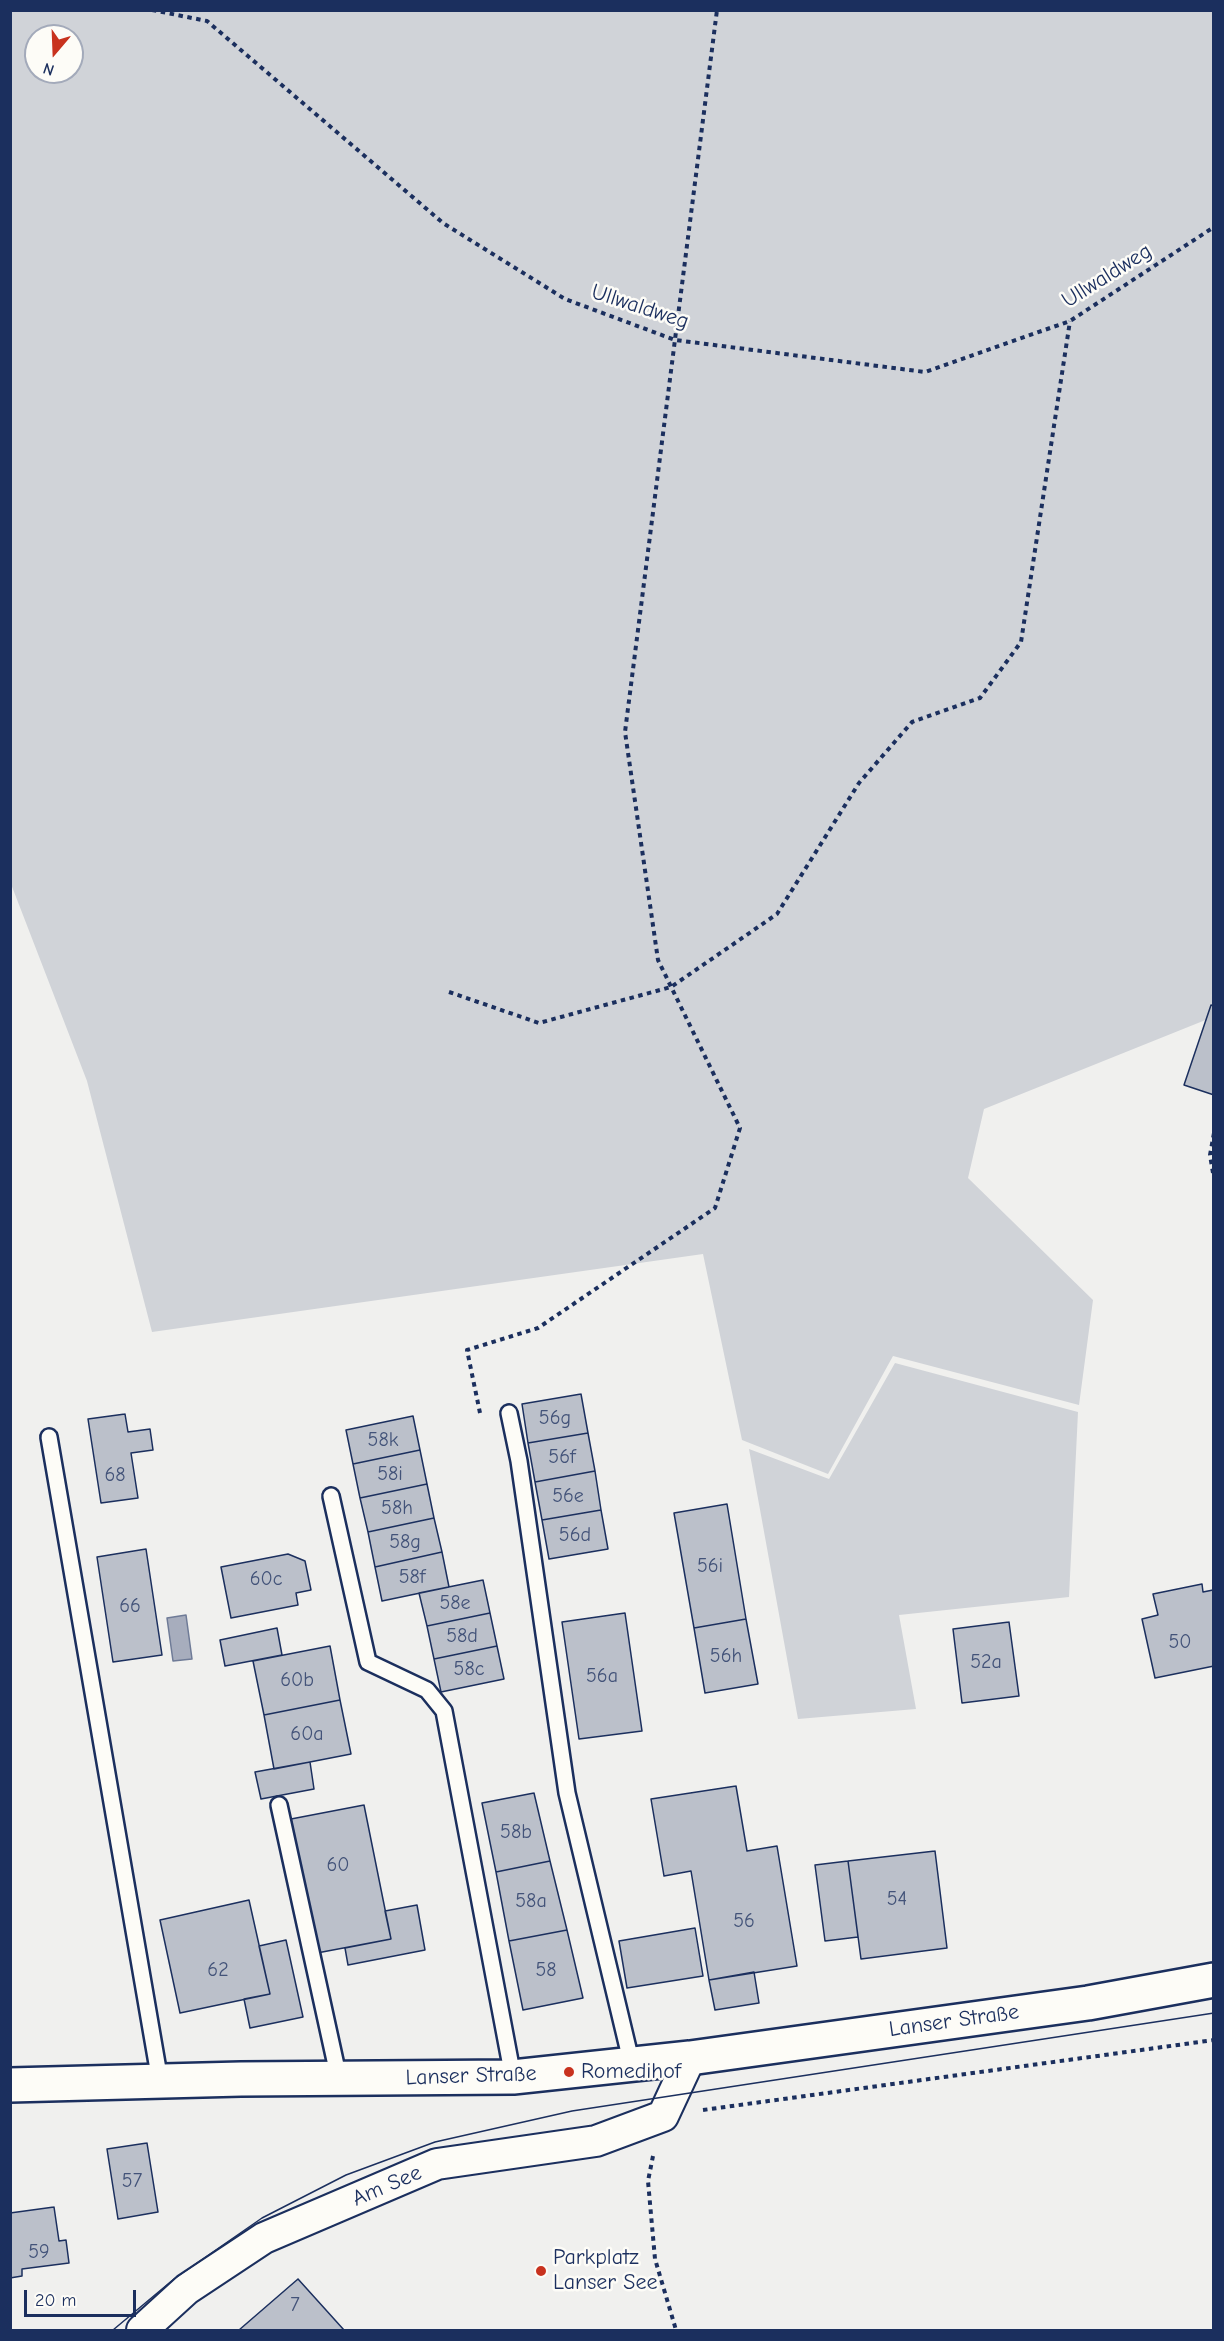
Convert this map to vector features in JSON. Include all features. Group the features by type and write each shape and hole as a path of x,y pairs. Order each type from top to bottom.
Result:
{"main road":[{"name":"Lanser Straße","path":"10,2085 513,2077 690,2058 1088,2003 1214,1980"}],"street":[{"path":"663,2116 690,2058"},
{"name":"Am See","path":"142,2331 187,2289 264,2238 437,2164 596,2141 663,2116"}],"lane":[{"path":"509,1413 519,1461 567,1793 632,2065"},
{"path":"49,1437 160,2081"},
{"path":"331,1496 368,1662 427,1690 444,1711 513,2077"},
{"path":"279,1805 339,2079"}],"path":[{"name":"Ullwaldweg","path":"152,10 207,21 443,223 565,299 675,340 926,372 1070,321 1214,227"},
{"path":"482,1424 468,1350 538,1328 715,1208 740,1128 658,960 625,732 717,10"},
{"path":"449,992 539,1023 671,987 777,914 859,783 912,722 980,698 1021,642 1070,321"},
{"path":"1213,1173 1210,1155 1214,1133"},
{"path":"676,2331 655,2259 648,2181 663,2116 1214,2040"}],"shaded area":[{"path":"11,11 1213,11 1213,1017 984,1109 968,1178 1093,1300 1079,1405 893,1356 828,1474 742,1440 703,1254 152,1332 87,1081 11,884"},
{"path":"895,1363 1078,1412 1069,1597 899,1615 916,1709 798,1719 749,1449 829,1479"}],"water":[{"path":"186,1615 192,1659 173,1661 167,1618"}],"building":[{"path":"1211,1005 1214,1006 1214,1095 1184,1085"},
{"path":"581,1394 588,1433 528,1443 522,1404"},
{"path":"125,1414 128,1432 150,1429 153,1450 131,1453 138,1498 101,1503 88,1419"},
{"path":"413,1416 420,1450 353,1464 346,1430"},
{"path":"588,1433 595,1471 535,1482 528,1443"},
{"path":"420,1450 427,1484 360,1498 353,1464"},
{"path":"595,1471 601,1510 542,1520 535,1482"},
{"path":"427,1484 434,1518 368,1532 360,1498"},
{"path":"727,1504 746,1619 694,1628 674,1513"},
{"path":"601,1510 608,1549 549,1559 542,1520"},
{"path":"434,1518 442,1552 375,1567 368,1532"},
{"path":"146,1549 162,1655 113,1662 97,1557"},
{"path":"442,1552 449,1587 382,1601 375,1567"},
{"path":"288,1554 305,1561 311,1590 296,1593 298,1605 231,1618 221,1567"},
{"path":"483,1580 490,1613 427,1626 419,1593"},
{"path":"1202,1584 1203,1592 1213,1590 1214,1592 1214,1666 1155,1678 1142,1619 1158,1615 1153,1594"},
{"path":"490,1613 497,1646 434,1659 427,1626"},
{"path":"625,1613 642,1731 579,1739 562,1622"},
{"path":"746,1619 758,1684 705,1693 694,1628"},
{"path":"1009,1622 1019,1696 962,1703 953,1629"},
{"path":"277,1628 282,1655 225,1666 220,1640"},
{"path":"330,1646 340,1700 264,1715 253,1661"},
{"path":"497,1646 504,1679 441,1692 434,1659"},
{"path":"340,1700 351,1754 274,1769 264,1715"},
{"path":"310,1762 314,1789 261,1799 255,1772"},
{"path":"736,1786 747,1851 777,1846 797,1966 709,1980 691,1871 664,1876 651,1799"},
{"path":"534,1793 550,1861 496,1872 482,1803"},
{"path":"364,1805 391,1939 317,1953 291,1819"},
{"path":"935,1851 947,1948 861,1959 848,1861"},
{"path":"550,1861 567,1930 509,1941 496,1872"},
{"path":"848,1861 858,1937 825,1941 815,1865"},
{"path":"249,1900 270,1994 180,2013 160,1920"},
{"path":"417,1905 425,1950 348,1965 345,1948 391,1939 385,1911"},
{"path":"695,1928 703,1976 627,1988 619,1941"},
{"path":"567,1930 583,1998 523,2010 509,1941"},
{"path":"286,1940 303,2017 250,2028 244,1999 270,1994 259,1946"},
{"path":"754,1972 759,2003 715,2010 709,1980"},
{"path":"147,2143 158,2212 118,2219 107,2149"},
{"path":"54,2207 59,2241 66,2240 69,2263 22,2269 22,2276 10,2278 10,2213"},
{"path":"298,2279 344,2330 239,2330"}],"tram line":[{"path":"113,2330 174,2279 262,2218 346,2175 435,2142 572,2111 1214,2013"}],"place":[{"name":"Romedihof","path":"569,2072"},
{"name":"Parkplatz Lanser See","path":"541,2271"}]}
